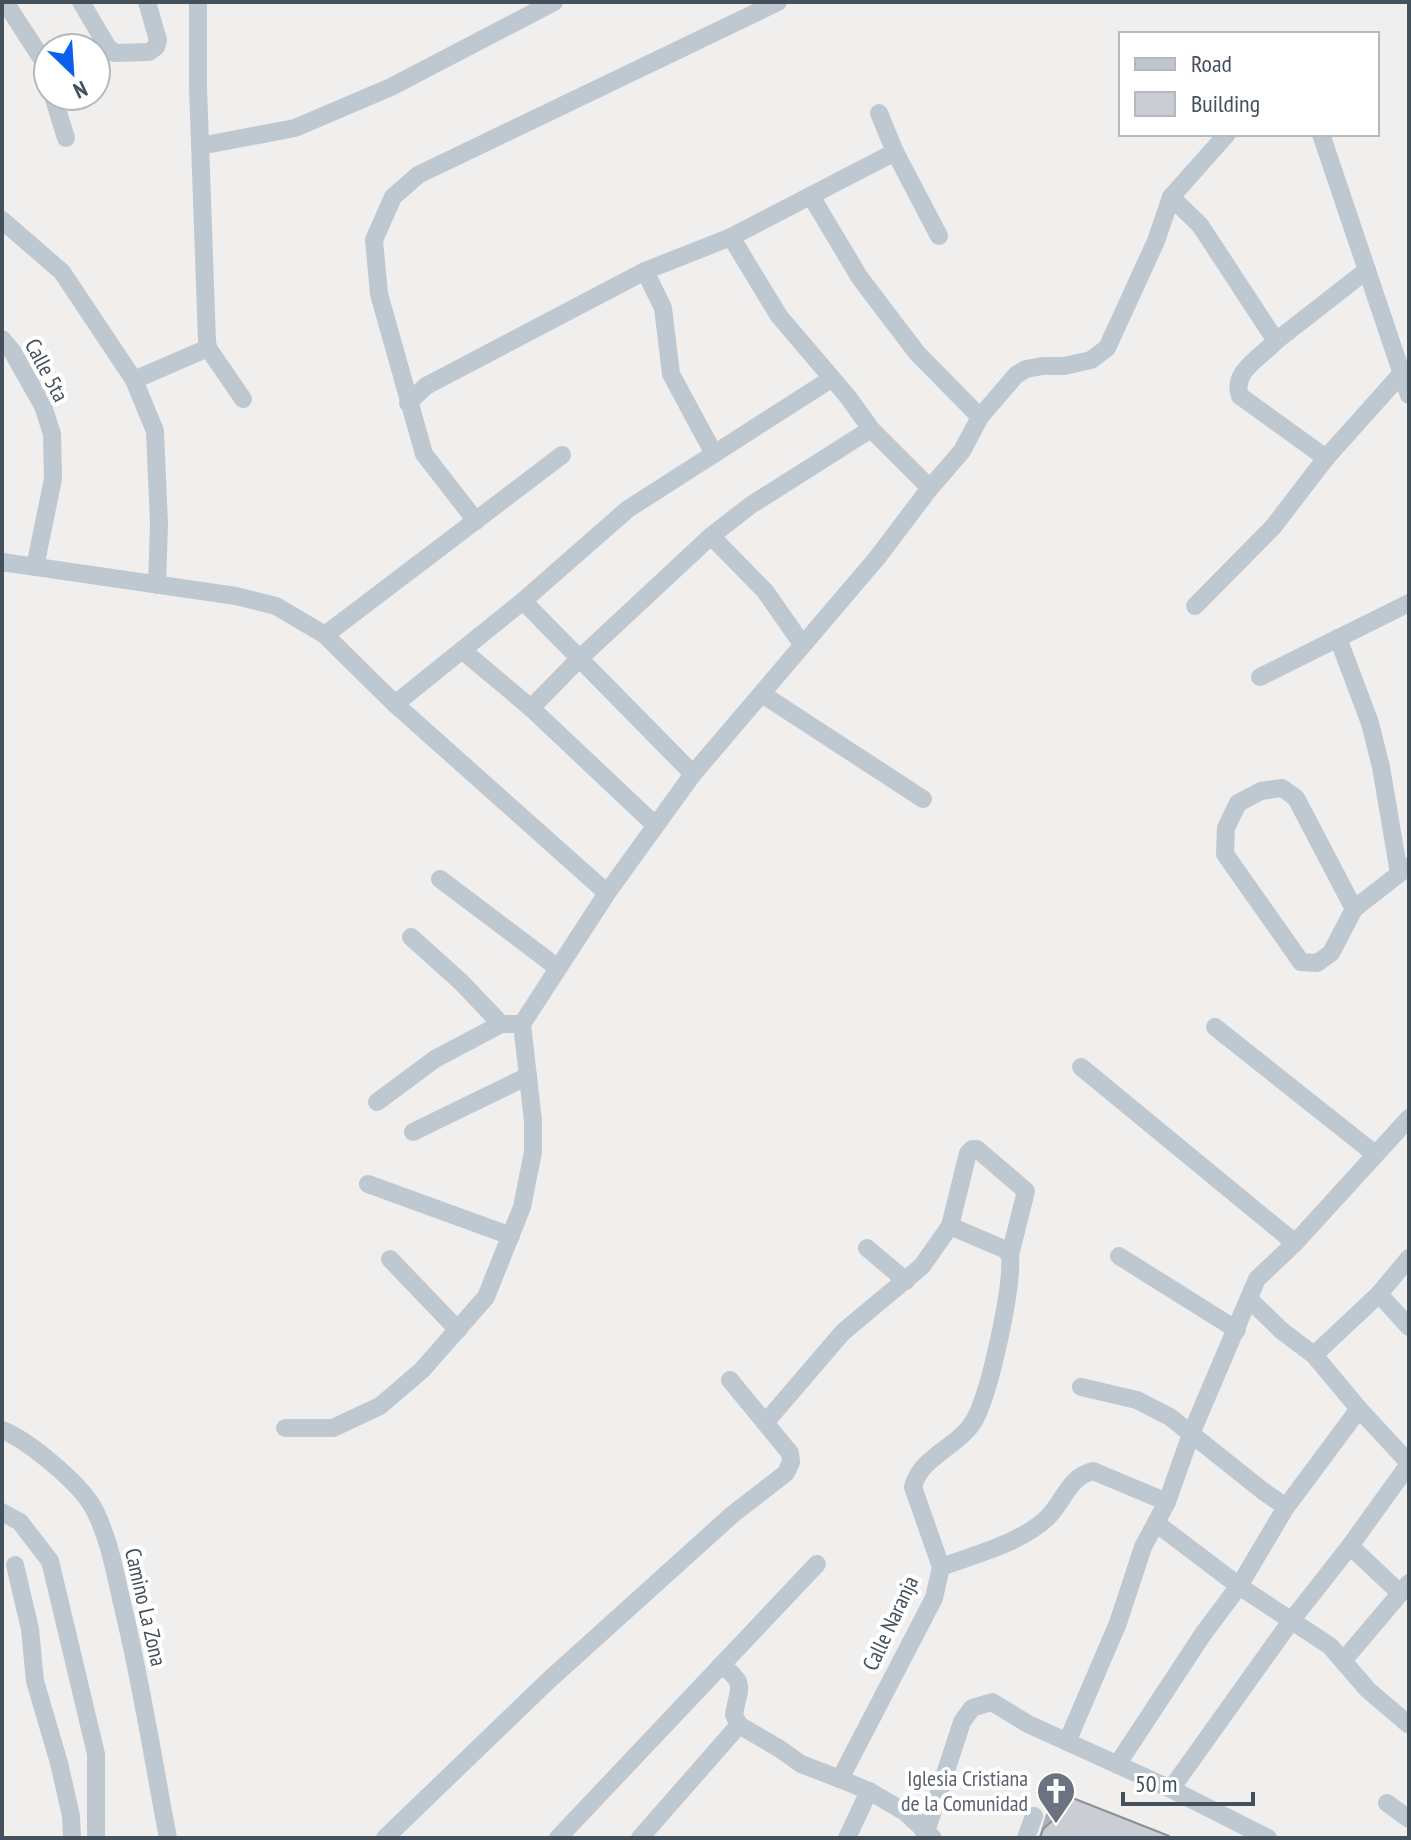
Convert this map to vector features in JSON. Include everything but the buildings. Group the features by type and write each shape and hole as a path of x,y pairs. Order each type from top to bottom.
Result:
{"street":[{"path":"5,2 32,44"},
{"path":"81,2 114,53 149,52 156,47 158,40 147,2"},
{"path":"198,2 208,348 243,399"},
{"path":"200,146 295,128 391,87 554,2"},
{"path":"476,521 424,454 379,294 374,240 393,197 418,175 778,2"},
{"path":"58,112 66,138"},
{"path":"879,113 895,152 939,236"},
{"path":"285,1428 333,1428 380,1406 422,1370 486,1297 522,1207 533,1152 522,1024 607,893 693,774 877,558 962,451 980,417 1016,375 1026,369 1091,360 1107,348 1156,241 1171,197 1225,136"},
{"path":"1322,136 1409,395"},
{"path":"408,403 426,386 645,271 731,237 895,152"},
{"path":"811,196 860,278 888,316 917,353 980,417"},
{"path":"1171,197 1200,225 1276,341"},
{"path":"2,220 62,272 134,380 155,431 159,524 157,585"},
{"path":"731,237 779,316 871,429 930,488"},
{"path":"1326,458 1240,396 1237,387 1240,375 1276,341 1367,270"},
{"path":"645,271 663,308 671,374 714,454"},
{"path":"1392,344 1409,334"},
{"name":"Calle 5ta","path":"2,339 43,406 52,434 53,479 35,567"},
{"path":"134,380 208,348"},
{"path":"1195,606 1273,527 1326,458 1402,373"},
{"path":"395,704 523,601 628,509 831,379"},
{"path":"531,708 711,536 751,505 871,429"},
{"path":"325,635 562,455"},
{"path":"711,536 765,591 802,644"},
{"path":"2,562 236,596 276,606 325,635 395,704 607,893"},
{"path":"523,601 693,774"},
{"path":"1260,677 1409,603"},
{"path":"1338,638 1370,723 1404,870 1354,909 1331,953 1317,963 1301,962 1225,854 1226,828 1238,803 1261,791 1282,788 1296,798 1354,909"},
{"path":"462,650 531,708 655,825"},
{"path":"762,694 923,799"},
{"path":"440,879 558,968"},
{"path":"411,937 501,1024"},
{"path":"377,1102 435,1059 501,1024 522,1024"},
{"path":"1215,1027 1375,1154"},
{"path":"1081,1067 1295,1243"},
{"path":"413,1132 528,1076"},
{"path":"1067,1742 1118,1623 1143,1547 1167,1502 1191,1434 1257,1279 1295,1243 1409,1118"},
{"path":"765,1423 843,1332 922,1266 950,1226 968,1153 977,1149 1026,1191 1010,1255"},
{"path":"368,1184 511,1236"},
{"path":"950,1226 1004,1249 1010,1255"},
{"path":"867,1248 906,1281"},
{"name":"Calle Naranja","path":"840,1779 934,1598 941,1567 913,1487 917,1474 974,1420 997,1348 1010,1255"},
{"path":"1119,1256 1237,1330"},
{"path":"1314,1355 1379,1294 1409,1258"},
{"path":"390,1259 458,1330"},
{"path":"1379,1294 1409,1327"},
{"path":"1171,1789 1291,1621 1409,1464 1314,1355 1282,1331 1249,1299"},
{"path":"385,1838 572,1659 733,1514 786,1473 791,1462 790,1453 730,1380"},
{"path":"1081,1387 1137,1400 1170,1417 1286,1507"},
{"path":"1117,1765 1203,1634 1239,1586 1286,1507 1359,1409"},
{"name":"Camino La Zona","path":"2,1430 18,1436 65,1475 93,1507 109,1549 128,1626 168,1838"},
{"path":"941,1567 1023,1536 1048,1517 1074,1480 1083,1473 1093,1471 1167,1502"},
{"path":"2,1512 20,1522 50,1561 96,1754 96,1838"},
{"path":"1156,1523 1239,1586 1330,1646 1368,1690 1409,1725"},
{"path":"1343,1661 1404,1588 1350,1546"},
{"path":"558,1838 817,1564"},
{"path":"15,1565 30,1629 35,1681 59,1763 71,1816 72,1838"},
{"path":"721,1665 740,1682 741,1695 734,1715 739,1725 801,1764 869,1791 905,1812 928,1835 962,1722 972,1708 992,1702 1028,1724 1171,1789 1268,1838"},
{"path":"640,1838 739,1725"},
{"path":"847,1838 869,1791"},
{"path":"1387,1803 1409,1819"},
{"path":"1026,1838 1034,1816"}],"place":[{"name":"Iglesia Cristiana de la Comunidad","path":"1056,1825"}]}
